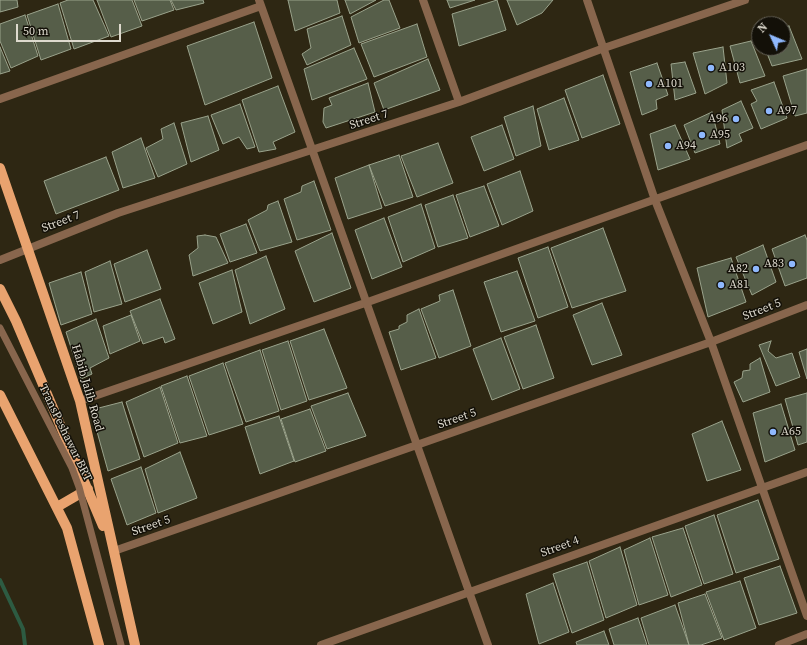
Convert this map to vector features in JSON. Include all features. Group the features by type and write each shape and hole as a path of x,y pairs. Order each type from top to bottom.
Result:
{"main road":[{"name":"Habib Jalib Road","path":"0,168 29,248 80,401 135,645"},
{"path":"0,290 16,321 114,551"},
{"path":"0,395 67,528 99,645"},
{"path":"57,507 88,489"}],"street":[{"path":"423,0 459,102"},
{"path":"587,0 655,200 712,342 807,616"},
{"name":"Street 7","path":"0,260 118,213 459,102 604,48 745,0"},
{"path":"0,99 260,3 365,303 470,591 488,645"},
{"path":"80,401 365,303 807,145"},
{"name":"Street 5","path":"114,551 712,342 807,305"},
{"name":"Street 4","path":"320,645 807,472"},
{"path":"779,645 807,634"}],"lane":[{"name":"TransPeshawar BRT","path":"0,328 74,474 84,502 121,645"}],"building":[{"path":"0,0 17,0 18,7 0,12"},
{"path":"68,0 93,0 109,36 74,49 60,3"},
{"path":"97,0 132,0 142,26 111,37"},
{"path":"134,0 170,0 174,10 142,21"},
{"path":"171,0 203,0 204,3 176,10"},
{"path":"288,0 337,0 340,13 295,31"},
{"path":"345,0 376,0 350,14"},
{"path":"384,0 389,0 400,28 359,43 351,17"},
{"path":"447,0 475,0 450,8"},
{"path":"497,0 506,30 459,46 452,14"},
{"path":"507,0 553,0 542,13 517,25"},
{"path":"58,4 71,49 41,60 27,15"},
{"path":"25,15 38,56 11,68 0,41 0,24"},
{"path":"342,16 351,45 307,65 302,54 311,48 307,29"},
{"path":"254,22 272,78 205,105 187,46"},
{"path":"417,24 427,57 374,77 361,44"},
{"path":"791,31 802,59 772,66 768,56 791,56"},
{"path":"751,41 751,56 757,56 765,76 740,83 730,46"},
{"path":"0,47 10,71 0,74"},
{"name":"A103","path":"723,47 727,83 705,94 693,53"},
{"path":"354,48 367,79 312,100 304,69"},
{"path":"428,59 440,90 384,110 374,83"},
{"path":"685,62 696,93 675,100 671,64"},
{"name":"A101","path":"657,63 668,95 656,100 657,109 642,115 630,72"},
{"path":"807,69 807,113 795,116 783,76"},
{"path":"603,75 620,124 582,138 565,90"},
{"name":"A97","path":"774,82 787,118 761,129 751,104 757,101 751,90"},
{"path":"368,83 375,112 326,128 323,122 324,108 332,105 329,98"},
{"path":"278,86 295,132 273,142 276,149 259,152 242,100"},
{"path":"564,98 579,140 549,150 537,109"},
{"name":"A96","path":"741,101 753,128 739,134 742,141 727,148 722,110"},
{"path":"240,104 255,147 247,149 239,137 223,144 211,115"},
{"path":"533,106 541,146 516,156 504,117"},
{"name":"A95","path":"712,112 720,144 695,153 684,125"},
{"path":"208,116 219,150 191,162 181,123"},
{"path":"174,123 187,164 158,177 146,148 163,139 161,129"},
{"path":"502,125 514,159 484,171 471,137"},
{"name":"A94","path":"675,125 690,159 658,170 650,134"},
{"path":"141,138 155,178 123,188 112,152"},
{"path":"438,143 453,183 417,197 401,156"},
{"path":"399,155 413,197 385,206 369,165"},
{"path":"106,157 119,190 56,214 44,181"},
{"path":"369,165 382,208 348,219 335,178"},
{"path":"520,171 533,211 502,225 487,184"},
{"path":"314,181 331,230 297,240 284,199 301,192 302,186"},
{"path":"484,186 499,226 470,237 456,195"},
{"path":"453,195 468,238 438,247 425,205"},
{"path":"278,201 292,242 260,251 248,220 267,210 268,205"},
{"path":"421,204 435,248 403,262 388,217"},
{"path":"384,218 402,267 372,279 355,230"},
{"path":"246,224 257,253 230,262 220,234"},
{"path":"603,228 626,291 572,308 551,248"},
{"path":"332,233 351,288 314,302 295,251"},
{"path":"205,235 216,237 228,263 193,276 189,255 198,248 197,236"},
{"name":"A83","path":"805,235 807,240 807,278 785,286 772,249"},
{"name":"A82","path":"763,245 776,282 752,295 736,257"},
{"path":"548,247 568,307 538,318 518,258"},
{"path":"147,250 161,289 125,302 114,264"},
{"path":"266,256 285,309 250,324 235,270"},
{"name":"A81","path":"731,258 746,302 708,317 697,268"},
{"path":"110,261 122,304 94,312 85,272"},
{"path":"232,270 242,312 213,324 199,283"},
{"path":"517,271 535,321 501,332 484,282"},
{"path":"81,272 92,314 61,325 49,283"},
{"path":"453,290 471,346 439,358 421,309 440,301 439,295"},
{"path":"160,299 175,339 165,343 163,337 143,344 130,311"},
{"path":"602,303 622,355 592,365 573,315"},
{"path":"419,309 436,358 401,370 389,332 399,329 399,326 407,322 407,315"},
{"path":"131,315 140,341 110,354 103,326"},
{"path":"96,319 109,358 90,368 92,374 81,379 66,332"},
{"path":"536,325 554,378 523,389 504,337"},
{"path":"324,329 347,388 309,400 290,341"},
{"path":"501,338 520,389 492,400 473,349"},
{"path":"288,341 307,401 281,410 262,350"},
{"path":"771,341 768,351 776,358 792,353 800,377 776,386 759,345"},
{"path":"807,349 807,379 799,352"},
{"path":"260,350 279,411 246,422 225,363"},
{"path":"760,358 770,392 743,402 734,382 742,378 743,371 750,370 750,364"},
{"path":"223,363 243,424 209,435 189,376"},
{"path":"187,376 207,436 180,443 161,386"},
{"path":"160,387 178,443 144,457 126,402"},
{"path":"348,393 366,436 327,449 311,406"},
{"path":"807,393 807,442 798,445 785,399"},
{"path":"122,402 140,459 108,471 91,410"},
{"name":"A65","path":"781,404 795,450 765,462 753,413"},
{"path":"310,409 326,451 295,462 281,419"},
{"path":"279,416 294,461 260,474 245,427"},
{"path":"722,421 741,470 707,481 692,434"},
{"path":"180,452 197,498 158,513 145,469"},
{"path":"141,467 156,513 127,525 111,479"},
{"path":"758,500 779,559 736,573 717,515"},
{"path":"714,515 733,574 704,584 685,526"},
{"path":"683,528 702,585 671,597 652,537"},
{"path":"650,538 668,595 639,605 624,550"},
{"path":"620,547 637,605 606,618 589,561"},
{"path":"587,562 604,620 572,633 553,574"},
{"path":"780,566 797,613 759,625 744,578"},
{"path":"740,581 756,628 724,640 706,592"},
{"path":"553,583 569,632 539,644 526,594"},
{"path":"705,594 722,638 701,645 689,645 678,603"},
{"path":"675,605 689,645 649,645 641,618"},
{"path":"638,618 647,645 614,645 609,629"},
{"path":"604,631 609,645 577,645 576,642"}],"waterway":[{"path":"0,580 23,629 25,645"}],"place":[{"name":"A103","path":"711,68"},
{"name":"A101","path":"649,84"},
{"name":"A97","path":"769,111"},
{"name":"A96","path":"736,119"},
{"name":"A95","path":"702,135"},
{"name":"A94","path":"668,146"},
{"name":"A83","path":"792,264"},
{"name":"A82","path":"756,269"},
{"name":"A81","path":"721,285"},
{"name":"A65","path":"773,432"}]}
